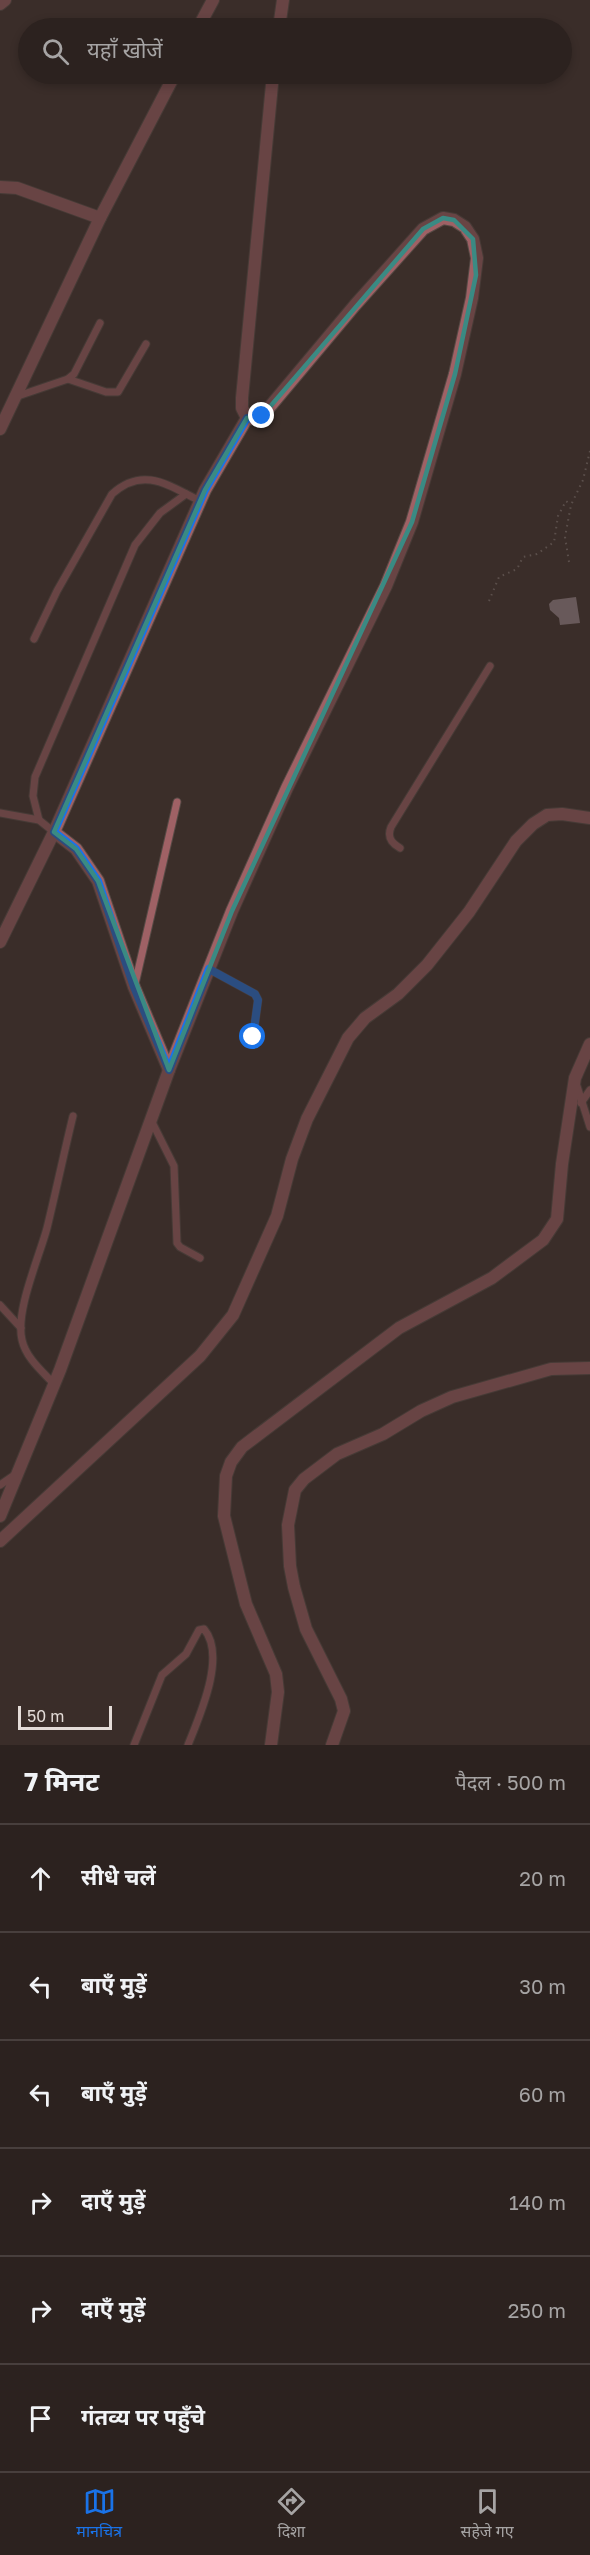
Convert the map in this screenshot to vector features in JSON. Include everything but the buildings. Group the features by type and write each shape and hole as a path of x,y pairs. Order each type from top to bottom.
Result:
{"street":[{"path":"0,4 5,0"},
{"path":"203,18 213,0"},
{"path":"280,18 283,0"},
{"path":"0,429 100,218 170,84"},
{"path":"247,418 242,408 242,398 272,84"},
{"path":"0,187 16,188 100,218"},
{"path":"0,1516 54,1384 169,1070 232,911 287,788 386,586 412,522 455,374 476,275 477,258 473,239 465,227 454,220 443,218 423,229 355,305 262,416 256,419 247,418"},
{"path":"0,942 54,832 200,501 227,449 247,418"},
{"path":"0,1541 200,1356 233,1315 277,1216 292,1160 307,1119 331,1069 348,1038 359,1024 371,1012 398,994 428,965 469,912 516,841 533,824 547,815 562,814 590,818"},
{"path":"54,832 76,849 98,881 134,987 169,1070"},
{"path":"271,1745 278,1692 276,1674 246,1604 227,1530 224,1494 231,1462 242,1447 383,1340 415,1319 492,1278 543,1240 557,1218 562,1164 575,1078 590,1044"},
{"path":"332,1745 344,1712 341,1699 306,1629 294,1587 290,1566 288,1525 295,1490 304,1479 337,1454 383,1434 421,1411 452,1398 551,1369 590,1368"}],"lane":[{"path":"15,397 68,379 81,363 100,323"},
{"path":"68,379 106,393 117,392 146,344"},
{"path":"34,639 57,591 112,494 121,486 143,478 158,481 200,501"},
{"path":"39,820 33,796 35,777 135,545 160,513 186,494"},
{"path":"400,849 392,843 389,837 391,827 490,666"},
{"path":"134,987 177,802"},
{"path":"0,813 39,820 54,832"},
{"path":"209,969 255,994 258,1000 253,1037"},
{"path":"575,1078 590,1127"},
{"path":"581,1103 590,1090"},
{"path":"54,1384 30,1359 24,1349 21,1318 46,1230 73,1116"},
{"path":"151,1120 174,1166 177,1243 200,1258"},
{"path":"0,1305 21,1328"},
{"path":"0,1485 18,1472"},
{"path":"134,1745 162,1675 186,1654 201,1629 210,1639 211,1683 188,1745"}],"path":[{"path":"569,561 565,537 571,506 583,480 590,451"},
{"path":"489,601 499,577 517,569 523,557 537,554 554,542 558,516 566,501 571,506"}],"highlighted area":[{"path":"443,218 454,220 473,239 476,275 455,374 412,522 232,911 169,1070 98,881 76,849 54,832 205,490 247,418 262,416 423,229"}],"route":[{"path":"253,1037 258,1000 255,994 209,969 169,1070 134,987 98,881 76,849 54,832 205,490 247,418 256,419 262,416"}]}
